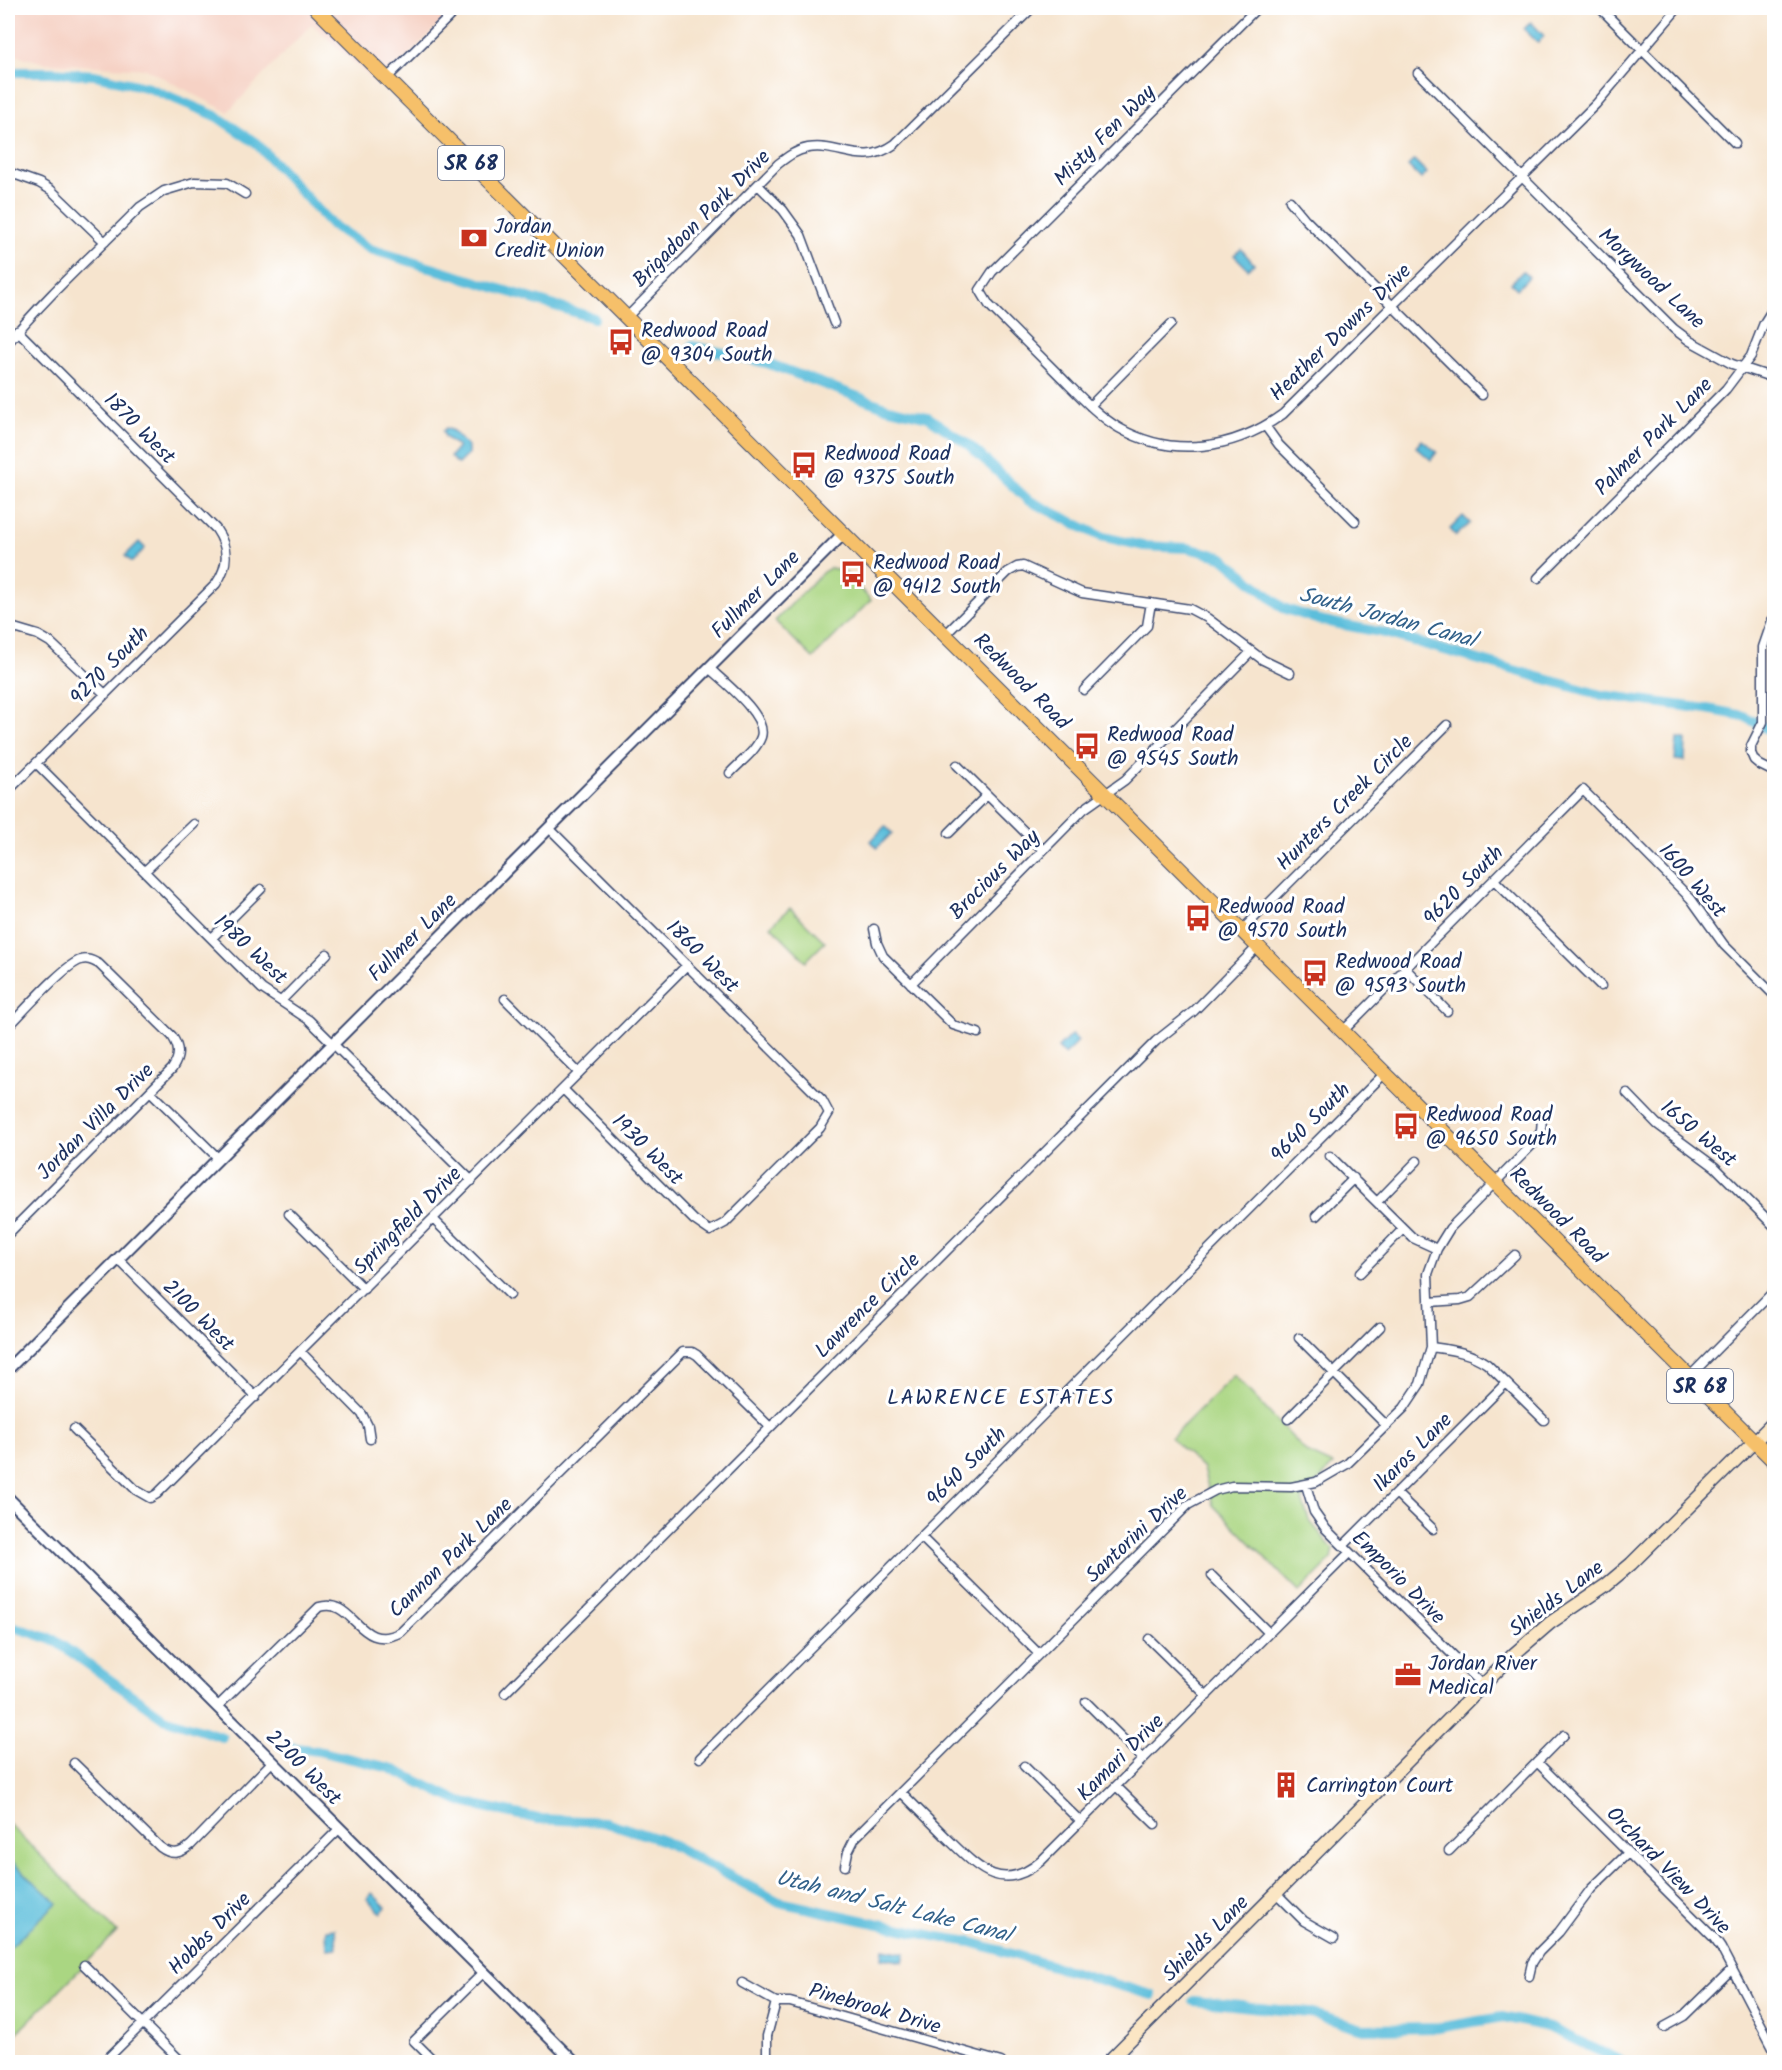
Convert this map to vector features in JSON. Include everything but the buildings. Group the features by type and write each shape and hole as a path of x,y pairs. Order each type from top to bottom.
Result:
{"main road":[{"name":"Redwood Road","path":"316,8 1774,1461"},
{"name":"Shields Lane","path":"1108,2062 1483,1685 1543,1629 1606,1585 1631,1564 1774,1422"}],"street":[{"path":"387,78 458,8"},
{"name":"Brigadoon Park Drive","path":"627,317 778,164 794,153 807,148 823,148 861,155 884,152 895,144 1032,8"},
{"name":"Misty Fen Way","path":"980,290 992,272 1257,8"},
{"path":"1600,8 1735,142"},
{"name":"Heather Downs Drive","path":"980,290 989,305 1090,406 1134,435 1156,443 1179,447 1212,446 1247,436 1266,427 1300,399 1596,104 1678,8"},
{"name":"Morywood Lane","path":"1418,73 1674,329 1715,356 1774,378"},
{"path":"8,172 39,183 51,190 105,242"},
{"path":"8,343 17,330 148,200 175,186 201,182 222,182 232,185 245,194"},
{"path":"758,185 783,210 801,235 834,323"},
{"path":"1290,201 1305,219 1482,395"},
{"name":"Palmer Park Lane","path":"1538,578 1726,390 1751,356 1764,323 1774,307"},
{"path":"1090,406 1171,324"},
{"name":"1870 West","path":"17,330 216,529 223,540 227,559"},
{"path":"1266,427 1279,445 1355,521"},
{"name":"Fullmer Lane","path":"8,1369 844,533"},
{"name":"9270 South","path":"8,791 216,584 227,559"},
{"path":"945,635 1008,572 1017,567 1029,568 1082,593 1181,607 1198,613 1263,660 1290,673"},
{"path":"1084,690 1147,626 1151,603"},
{"path":"1774,615 1763,647 1761,725 1751,746 1754,760 1774,772"},
{"path":"11,627 38,635 50,642 105,694"},
{"name":"Brocious Way","path":"911,984 1084,809 1125,780 1251,652"},
{"path":"709,668 754,711 762,727 758,743 730,772"},
{"name":"Hunters Creek Circle","path":"1242,930 1447,725"},
{"name":"1980 West","path":"36,763 262,988 309,1020 472,1181"},
{"path":"957,765 1043,850"},
{"name":"9620 South","path":"1343,1031 1583,790"},
{"name":"1600 West","path":"1583,790 1691,899 1724,945 1774,995"},
{"path":"949,833 987,795"},
{"path":"145,872 194,824"},
{"name":"1860 West","path":"549,828 822,1100 829,1113 820,1128 725,1223 710,1231"},
{"path":"1494,880 1601,986"},
{"path":"212,938 261,889"},
{"path":"874,929 883,956 953,1025 978,1033"},
{"name":"Lawrence Circle","path":"505,1693 1156,1041 1194,1011 1258,946"},
{"path":"281,1001 327,954"},
{"name":"Jordan Villa Drive","path":"8,1027 67,968 79,960 86,959 99,964 172,1036 179,1056 172,1069 8,1234"},
{"name":"Springfield Drive","path":"74,1429 136,1490 150,1498 164,1489 687,966"},
{"path":"1405,968 1447,1011"},
{"path":"505,999 579,1073"},
{"name":"9640 South","path":"700,1758 1385,1073"},
{"name":"1930 West","path":"563,1089 694,1220 710,1231"},
{"path":"150,1090 218,1158"},
{"name":"1650 West","path":"1627,1093 1657,1124 1715,1167 1774,1226"},
{"name":"Santorini Drive","path":"845,1866 848,1852 855,1838 1176,1515 1201,1496 1232,1486 1291,1487 1306,1485 1327,1477 1347,1464 1404,1408 1420,1384 1431,1347 1428,1274 1437,1249 1450,1228 1535,1142 1541,1131 1542,1118"},
{"path":"1330,1156 1403,1229 1419,1241 1437,1249"},
{"path":"1377,1202 1417,1161"},
{"path":"1316,1216 1354,1178"},
{"path":"289,1214 364,1289"},
{"path":"434,1219 510,1295"},
{"path":"1360,1273 1403,1229"},
{"path":"1429,1302 1460,1300 1475,1294 1515,1255"},
{"name":"2100 West","path":"118,1259 256,1397"},
{"path":"1690,1376 1774,1292"},
{"path":"1288,1419 1380,1327"},
{"path":"1299,1338 1387,1426"},
{"path":"1431,1347 1465,1352 1476,1357 1544,1420"},
{"name":"Cannon Park Lane","path":"217,1707 311,1612 319,1607 328,1605 337,1607 372,1636 390,1637 401,1632 678,1355 687,1351 697,1355 770,1427"},
{"path":"301,1352 362,1414 369,1426 370,1439"},
{"name":"Ikaros Lane","path":"1346,1550 1396,1493 1506,1383"},
{"name":"Emporio Drive","path":"1306,1485 1317,1518 1346,1550 1483,1685"},
{"path":"1396,1493 1433,1529"},
{"name":"2200 West","path":"8,1498 574,2062"},
{"path":"921,1537 1039,1654"},
{"name":"Kamari Drive","path":"901,1792 980,1869 999,1876 1018,1875 1034,1867 1269,1633 1346,1550"},
{"path":"1212,1576 1269,1633"},
{"path":"1149,1639 1206,1696"},
{"path":"1086,1702 1143,1759"},
{"path":"1449,1851 1564,1735"},
{"path":"74,1763 160,1847 173,1854 191,1845 272,1762"},
{"name":"Orchard View Drive","path":"1537,1762 1714,1938 1774,2049"},
{"path":"1024,1766 1081,1822"},
{"path":"1116,1786 1155,1824"},
{"name":"Hobbs Drive","path":"104,2062 339,1828"},
{"path":"1529,1976 1532,1963 1539,1952 1559,1932 1591,1890 1628,1853"},
{"path":"1276,1893 1304,1921 1334,1938"},
{"path":"84,1965 182,2062"},
{"path":"1664,2027 1684,2016 1732,1968"},
{"path":"435,2062 414,2041 483,1973"},
{"name":"Pinebrook Drive","path":"742,1983 776,2002 790,2002 1001,2062"},
{"path":"767,2062 767,2036 776,2002"}],"shaded area":[{"path":"8,8 456,8 378,85 312,24 228,112 146,69 45,63 8,53"}],"green space":[{"path":"830,568 842,570 871,600 813,658 775,621 823,572"},
{"path":"790,908 825,942 806,961 771,926"},
{"path":"1234,1375 1307,1453 1333,1465 1302,1500 1309,1520 1333,1549 1331,1560 1299,1592 1213,1505 1203,1469 1171,1438"},
{"path":"8,1823 117,1932 8,2042"}],"water":[{"path":"1531,22 1544,36 1538,43 1524,29"},
{"path":"1414,160 1427,173 1421,179 1408,166"},
{"path":"1241,249 1254,264 1248,269 1234,255"},
{"path":"1523,271 1529,277 1517,289 1511,283"},
{"path":"446,428 453,431 468,447 468,454 458,464 450,457 458,447 445,437 443,431"},
{"path":"1422,440 1437,452 1431,460 1416,447"},
{"path":"1463,516 1470,523 1456,536 1450,529"},
{"path":"139,542 145,548 132,562 125,556"},
{"path":"1677,739 1686,739 1685,761 1675,760"},
{"path":"885,826 892,833 877,848 871,841"},
{"path":"1072,1034 1078,1041 1065,1055 1058,1048"},
{"path":"8,1858 57,1903 8,1949"},
{"path":"372,1893 386,1907 381,1913 367,1899"},
{"path":"335,1929 337,1948 327,1949 326,1930"},
{"path":"883,1949 905,1953 903,1962 882,1958"}],"waterway":[{"name":"South Jordan Canal","path":"8,72 95,75 149,88 216,116 256,143 332,225 370,249 594,318"},
{"name":"South Jordan Canal","path":"692,346 767,363 885,407 928,417 970,446 1028,500 1100,536 1143,546 1188,548 1222,557 1283,608 1319,620 1385,633 1601,695 1744,716 1774,733"},
{"name":"Utah and Salt Lake Canal","path":"8,1625 54,1640 164,1718 222,1737"},
{"name":"Utah and Salt Lake Canal","path":"289,1747 318,1751 390,1768 458,1801 538,1819 606,1822 664,1841 779,1902 971,1942 1152,1995"},
{"name":"Utah and Salt Lake Canal","path":"1194,2001 1309,2013 1363,2029 1437,2028 1503,2017 1550,2028 1623,2062"}],"place":[{"name":"Jordan Credit Union","path":"474,238"},
{"name":"Redwood Road @ 9304 South","path":"621,342"},
{"name":"Redwood Road @ 9375 South","path":"804,465"},
{"name":"Redwood Road @ 9412 South","path":"853,574"},
{"name":"Redwood Road @ 9545 South","path":"1087,746"},
{"name":"Redwood Road @ 9570 South","path":"1198,918"},
{"name":"Redwood Road @ 9593 South","path":"1315,973"},
{"name":"Redwood Road @ 9650 South","path":"1406,1126"},
{"name":"Jordan River Medical","path":"1408,1675"},
{"name":"Carrington Court","path":"1286,1785"}],"district":[{"name":"LAWRENCE ESTATES","path":"1001,1396"}]}
